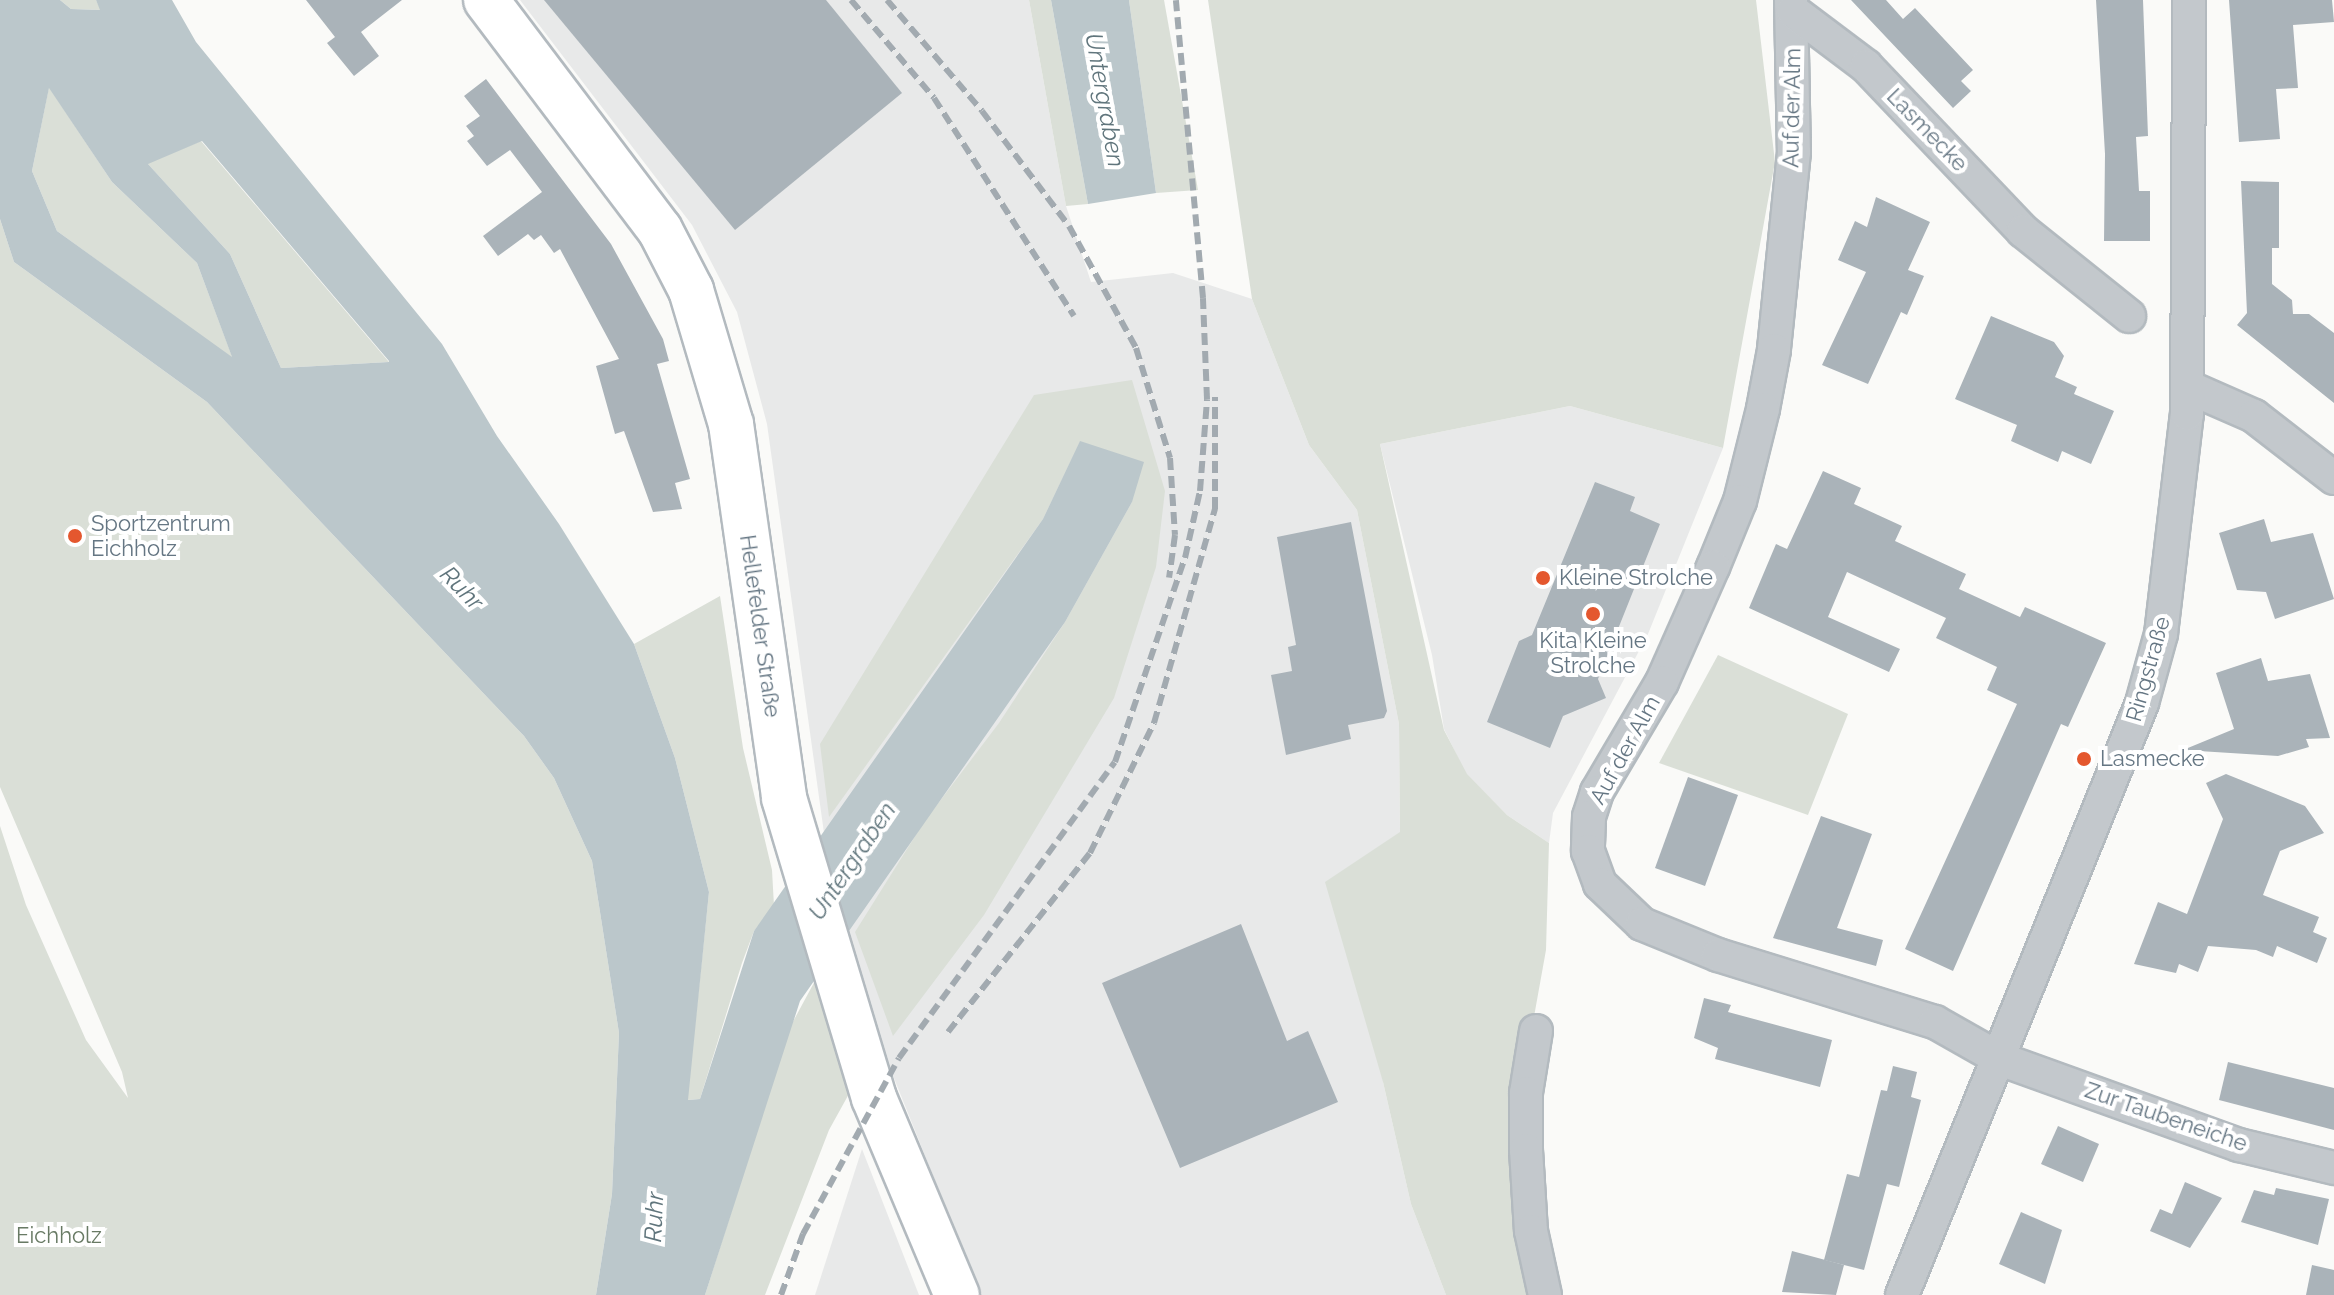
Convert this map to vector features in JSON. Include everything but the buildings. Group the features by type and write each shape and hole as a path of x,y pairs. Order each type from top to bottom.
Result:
{"street":[{"name":"Hellefelder Straße","path":"486,0 660,230 691,290 731,424 784,798 874,1098 957,1295"},
{"name":"Ringstraße","path":"1902,1295 2142,703 2169,588 2188,387 2189,0"},
{"name":"Lasmecke","path":"1792,5 1866,66 2023,231 2129,316"},
{"name":"Auf der Alm","path":"1792,5 1794,152 1774,350 1763,409 1740,501 1713,567 1662,682 1597,792 1589,817 1588,851 1600,884 1642,924 1718,955 1935,1022 2000,1059"},
{"path":"2188,387 2254,416 2334,478"},
{"path":"1536,1031 1526,1093 1526,1150 1531,1231 1545,1295"},
{"name":"Zur Taubeneiche","path":"2000,1059 2239,1145 2334,1168"}],"shaded area":[{"path":"520,0 1029,0 1066,206 1091,282 1173,273 1252,299 1309,445 1357,510 1399,724 1400,832 1383,1082 1411,1204 1446,1295 981,1295 867,1011 830,876 767,424 737,312 692,225"},
{"name":"Kleine Strolche","path":"1570,406 1723,448 1648,634 1553,813 1549,843 1507,815 1466,774 1444,729 1432,655 1380,444"},
{"path":"862,1149 919,1295 815,1295"}],"green space":[{"path":"60,0 96,0 101,10 71,9"},
{"path":"1029,0 1051,0 1088,204 1066,206"},
{"path":"1129,0 1164,0 1198,190 1156,193"},
{"path":"1208,0 1756,0 1775,162 1723,448 1570,406 1380,444 1444,730 1467,774 1507,815 1549,843 1546,950 1521,1089 1533,1295 1446,1295 1411,1204 1383,1082 1325,882 1400,832 1399,724 1357,510 1309,445 1252,299"},
{"path":"49,87 112,182 197,263 233,359 57,231 32,171"},
{"path":"201,141 389,362 281,368 230,254 147,163"},
{"name":"Eichholz","path":"0,219 14,262 207,402 524,736 554,778 592,861 619,1033 612,1194 596,1295 0,1295 0,826 26,905 86,1040 128,1098 122,1072 0,787"},
{"path":"1132,380 1165,491 1156,567 1114,698 984,915 893,1036 855,932 924,822 999,723 1065,622 1132,502 1080,442 1043,519 829,817 820,744 1034,395"},
{"path":"720,596 743,748 772,870 774,906 754,931 700,1099 687,1100 709,892 675,758 634,644"},
{"path":"1718,655 1848,714 1808,815 1659,763"},
{"path":"816,979 850,1092 829,1130 765,1295 705,1295 789,1029"}],"water":[{"path":"0,0 60,0 71,9 100,10 96,0 172,0 196,42 442,344 497,436 559,524 634,644 675,758 709,892 688,1100 700,1099 754,931 1043,519 1080,441 1144,462 1132,502 1065,622 800,1001 705,1295 596,1295 612,1194 619,1033 592,861 554,778 524,736 207,402 14,262 0,219","holes":["49,88 112,182 197,263 232,357 57,231 32,171","202,141 389,361 389,362 281,368 230,254 148,164"]},
{"name":"Untergraben","path":"1051,0 1129,0 1156,193 1088,204"}],"railway":[{"path":"851,0 934,98 1074,316"},
{"path":"887,0 982,111 1069,226 1136,348 1170,458 1175,535 1169,578"},
{"path":"781,1295 803,1234 899,1058 1115,762 1185,558 1200,491 1207,399 1203,298 1176,0"},
{"path":"948,1032 1090,853 1154,723 1215,509 1215,397"}],"place":[{"name":"Sportzentrum Eichholz","path":"75,536"},
{"name":"Kleine Strolche","path":"1543,578"},
{"name":"Kita Kleine Strolche","path":"1593,614"},
{"name":"Lasmecke","path":"2084,759"}],"water label":[{"name":"Ruhr","path":"462,588"},
{"name":"Ruhr","path":"654,1217"}]}
